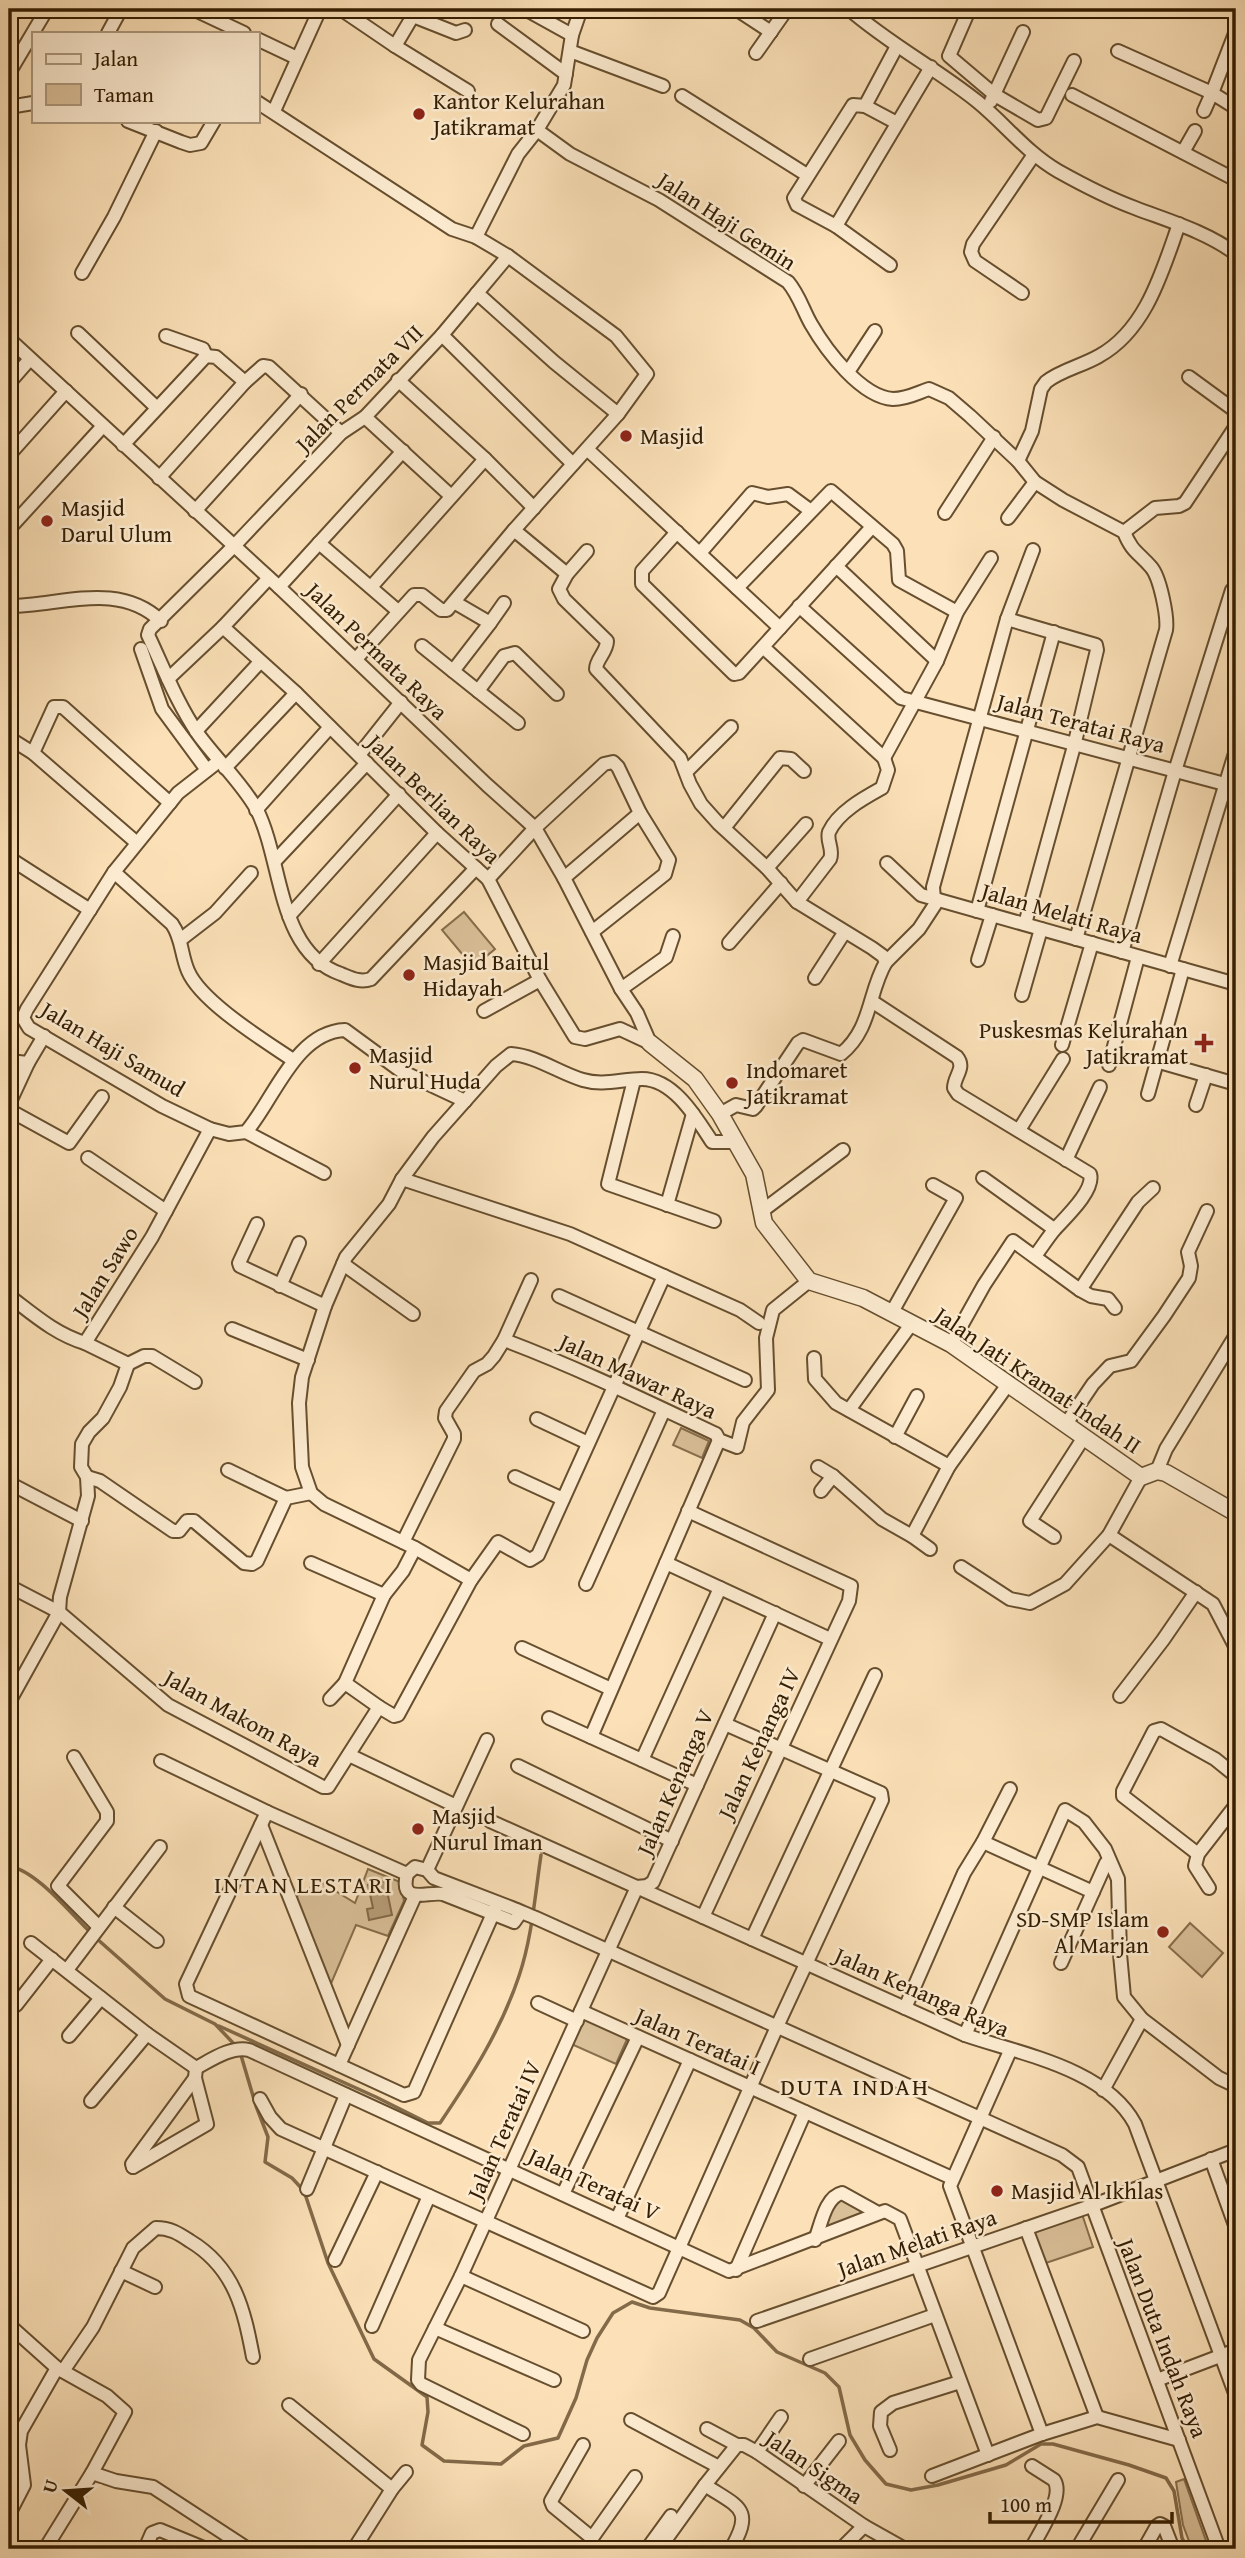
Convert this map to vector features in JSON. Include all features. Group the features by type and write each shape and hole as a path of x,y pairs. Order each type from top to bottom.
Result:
{"street":[{"path":"34,32 47,9"},
{"path":"109,32 121,9"},
{"path":"193,9 219,14 243,32"},
{"path":"274,111 319,9"},
{"path":"338,9 468,91"},
{"path":"525,9 572,35"},
{"path":"477,237 518,154 537,130 564,85 572,35 581,9"},
{"path":"736,9 771,32"},
{"path":"756,53 787,9"},
{"path":"849,9 897,46 937,70 1010,129 1033,156 1091,189 1179,224 1223,244 1236,254"},
{"path":"969,10 949,55 995,95 1042,120 1046,118 1074,61"},
{"path":"395,46 415,13 456,33 465,30"},
{"path":"498,24 566,74"},
{"path":"1204,111 1227,60 1236,31"},
{"path":"987,110 1023,32"},
{"path":"9,74 32,35"},
{"path":"259,40 297,58"},
{"path":"865,106 897,46"},
{"path":"570,51 663,86"},
{"path":"1118,51 1212,93 1236,108"},
{"path":"836,226 897,123 937,70"},
{"path":"1072,95 1236,180"},
{"path":"682,96 807,175"},
{"path":"9,112 15,106 32,103"},
{"path":"259,103 452,229 477,237 508,256 616,336 647,373 647,377 618,414 514,530 447,610 441,610 418,594 414,595 356,659"},
{"path":"890,265 836,226 794,201 794,198 850,107 857,104 865,106 897,123"},
{"path":"131,122 181,142 196,145 201,143 213,122"},
{"name":"Jalan Haji Gemin","path":"537,130 570,154 659,200 788,282 799,296 810,322 826,348 865,388 880,397 895,399 917,396 929,389 935,390 949,398 1018,460 1035,482 1124,532 1130,548 1153,569 1168,619 1129,758"},
{"path":"82,273 114,217 156,131"},
{"path":"1183,152 1195,131"},
{"path":"1022,293 975,261 971,252 973,244 1033,156"},
{"path":"1018,460 1032,432 1041,389 1045,382 1099,356 1123,340 1143,314 1179,224"},
{"name":"Jalan Permata VII","path":"161,621 341,433 365,417 442,334 508,256"},
{"path":"477,293 554,362 618,414"},
{"path":"848,372 875,331"},
{"path":"78,333 157,408"},
{"path":"442,334 573,464"},
{"path":"166,336 203,349 206,356"},
{"name":"Jalan Permata Raya","path":"9,340 279,587 486,785 536,828 621,989 638,1013 650,1043"},
{"path":"123,445 206,356"},
{"path":"206,356 216,357 246,382"},
{"path":"9,383 30,359"},
{"path":"159,478 246,382 267,365 341,433"},
{"path":"1189,377 1233,411 1236,395"},
{"path":"398,380 534,508"},
{"path":"9,455 66,391"},
{"path":"195,510 301,394"},
{"path":"365,417 451,496"},
{"path":"11,521 103,426"},
{"path":"1124,532 1155,508 1185,503 1236,426"},
{"path":"945,513 994,438"},
{"path":"587,449 780,628"},
{"path":"279,587 403,451"},
{"path":"371,587 485,459"},
{"path":"1008,519 1035,482"},
{"path":"737,588 831,491 893,544 897,551 899,580 957,612"},
{"path":"700,553 752,493 768,497 788,494 811,511"},
{"path":"677,532 642,571 642,584 734,674 763,647 871,527"},
{"path":"514,530 567,574"},
{"path":"319,543 398,611"},
{"path":"720,1114 736,1105 753,1109 798,1043 803,1040 841,1055 860,1030 873,1002 886,962 919,929 936,899 933,887 979,718 1007,619 1033,550"},
{"path":"587,551 567,574 559,589 561,595 607,641 596,669 680,758 701,804 767,868 797,902 872,948 883,956 886,962"},
{"path":"884,758 937,660 957,612 991,558"},
{"path":"836,566 937,660"},
{"path":"168,679 223,627 268,578"},
{"path":"1122,952 1175,771 1234,591"},
{"path":"9,606 100,596 134,603 146,608 161,621 150,629 148,635 172,692 196,732 256,810 275,861 289,916 299,938 319,964 330,971 362,981 375,975 476,868"},
{"path":"454,602 490,623"},
{"path":"453,671 504,603"},
{"name":"Jalan Teratai Raya","path":"799,606 901,698 1231,786"},
{"path":"1007,619 1096,645 1097,650 1025,924"},
{"name":"Jalan Berlian Raya","path":"223,627 296,693 437,833 488,879 540,980 575,1037 585,1039 620,1029 650,1043"},
{"path":"977,911 1054,632"},
{"path":"422,646 518,723"},
{"path":"763,647 884,758 888,771 882,788 859,801 830,831 830,859 797,902"},
{"path":"141,649 153,689 171,724 207,770"},
{"path":"478,691 504,656 515,653 557,694"},
{"path":"196,732 260,662"},
{"path":"171,724 166,696 172,692"},
{"name":"Jalan Haji Samud","path":"209,1129 162,1106 29,1028 23,1018 114,872 170,803 207,770 222,764 296,693"},
{"path":"275,861 363,759 401,702"},
{"path":"33,753 54,707 63,707 170,803"},
{"path":"256,810 330,727"},
{"path":"687,772 731,727"},
{"path":"9,738 33,753 137,843"},
{"path":"1148,1094 1177,968 1231,786 1236,750"},
{"path":"724,828 780,758 791,759 804,771"},
{"path":"1076,939 1129,758"},
{"path":"488,879 536,828 604,764 613,762 668,860 665,874 592,932"},
{"path":"289,916 399,794"},
{"path":"564,878 640,813"},
{"path":"767,868 806,824"},
{"path":"319,964 437,833"},
{"path":"9,858 90,910"},
{"name":"Jalan Melati Raya","path":"887,863 921,895 1234,984"},
{"path":"114,872 172,924 180,940 188,972 197,984 223,1010 293,1060"},
{"path":"180,940 215,913 251,873"},
{"path":"729,943 781,883"},
{"path":"978,960 992,915"},
{"path":"1022,995 1041,929"},
{"path":"815,978 844,933"},
{"path":"621,989 666,957 673,936"},
{"path":"1062,1045 1092,943"},
{"path":"1109,1065 1138,957"},
{"path":"1234,984 1236,970"},
{"path":"484,1011 540,980"},
{"path":"873,1002 957,1057 961,1062 954,1080 954,1088 958,1094 1090,1174 1092,1179 1073,1211 1054,1229 1035,1256"},
{"path":"610,1032 638,1013"},
{"path":"246,1132 256,1121 293,1060 326,1034 345,1030 401,1071 465,1101"},
{"path":"9,1104 44,1036"},
{"path":"650,1043 695,1079 720,1114 754,1174 764,1223 809,1281 773,1310 766,1338 768,1390 743,1422 739,1444 737,1447 719,1440"},
{"path":"471,1580 409,1545 324,1504 311,1493 302,1467 299,1403 308,1360 325,1306 346,1257 389,1204 402,1179 433,1137 496,1066 511,1054 583,1080 601,1083 645,1079 659,1084 683,1099 712,1142 735,1142"},
{"path":"1018,1130 1063,1059"},
{"path":"9,1061 29,1063"},
{"path":"1156,1062 1236,1084"},
{"path":"1196,1105 1206,1075"},
{"path":"634,1080 608,1184 714,1221"},
{"path":"1066,1160 1100,1087"},
{"path":"9,1110 69,1143 102,1097"},
{"path":"667,1205 694,1114"},
{"path":"209,1129 229,1134 246,1132 324,1173"},
{"name":"Jalan Sawo","path":"128,1364 85,1343 166,1211 209,1129"},
{"path":"762,1211 843,1150"},
{"path":"88,1158 166,1211"},
{"path":"983,1178 1054,1229"},
{"path":"402,1179 570,1234 740,1310 759,1323"},
{"path":"892,1312 956,1198 933,1185"},
{"path":"1080,1290 1138,1202 1153,1188"},
{"path":"1066,1424 1093,1384 1110,1366 1131,1361 1164,1316 1189,1278 1191,1266 1188,1252 1207,1211"},
{"path":"257,1224 240,1266 325,1306"},
{"path":"951,1344 984,1285 1013,1241 1080,1290 1091,1296 1108,1299 1115,1308"},
{"path":"280,1286 299,1243"},
{"path":"343,1264 413,1314"},
{"path":"345,1683 377,1703 379,1707 394,1716 398,1715 471,1580 498,1542 530,1560 538,1555 664,1276"},
{"path":"330,1699 345,1683 384,1595 403,1571 409,1545 454,1439 445,1418 446,1412 474,1371 487,1364 504,1340 531,1280"},
{"name":"Jalan Jati Kramat Indah II","path":"809,1281 863,1298 951,1344 1140,1477 1157,1471 1191,1486 1236,1513"},
{"path":"9,1296 65,1337 85,1343"},
{"path":"559,1296 745,1380"},
{"path":"849,1410 912,1324"},
{"path":"232,1329 308,1360"},
{"path":"1157,1471 1166,1449 1236,1335"},
{"name":"Jalan Mawar Raya","path":"504,1340 542,1354 716,1434 719,1440 591,1737"},
{"path":"9,1702 59,1612 60,1597 88,1496 87,1476 81,1467 82,1444 108,1408 120,1387 128,1364 144,1356 152,1356 195,1382"},
{"path":"814,1359 815,1379 836,1403 949,1466"},
{"path":"912,1536 949,1466 1009,1383"},
{"path":"895,1437 917,1396"},
{"path":"586,1584 664,1410"},
{"path":"537,1419 588,1443"},
{"path":"1054,1537 1030,1521 1084,1437"},
{"path":"818,1467 833,1476 881,1519 930,1549"},
{"path":"228,1469 286,1498 311,1493"},
{"path":"87,1476 100,1481 173,1531 179,1531 187,1521 194,1521 244,1563 251,1564 257,1561 286,1498"},
{"path":"821,1491 833,1476"},
{"path":"514,1477 563,1499"},
{"path":"961,1567 1010,1599 1030,1603 1065,1584 1109,1535 1140,1477"},
{"path":"9,1483 82,1521"},
{"name":"Jalan Kenanga IV","path":"688,1511 851,1586 849,1601 703,1917"},
{"path":"1109,1535 1213,1604 1236,1648"},
{"path":"311,1563 384,1595"},
{"path":"666,1563 830,1639"},
{"name":"Jalan Makom Raya","path":"9,1586 59,1612 156,1697 323,1787 328,1787 349,1755"},
{"path":"642,1760 720,1588"},
{"path":"1120,1696 1196,1592"},
{"name":"Jalan Kenanga V","path":"490,1821 637,1887 653,1882 775,1613"},
{"path":"522,1648 611,1689"},
{"path":"752,1939 875,1675"},
{"path":"379,1707 349,1755 456,1806"},
{"path":"549,1718 697,1785"},
{"path":"260,2099 270,2117 281,2129 653,2297 659,2293 777,2027 882,1800 881,1793 725,1724"},
{"path":"1198,1854 1123,1796 1123,1791 1151,1735 1161,1729 1215,1759 1236,1776"},
{"path":"427,1870 487,1740"},
{"path":"74,1757 107,1812 107,1821 58,1886 98,1928"},
{"path":"161,1761 407,1874"},
{"path":"518,1766 672,1841"},
{"path":"905,2008 964,1873 1010,1789"},
{"path":"1209,1888 1195,1866 1198,1854 1236,1805"},
{"path":"965,2035 1065,1810 1084,1822 1113,1863 1118,1879 1124,1997 1142,2019 1219,2078 1236,2086"},
{"path":"267,1812 186,1984 187,1991 193,1998 404,2095 411,2095 495,1908"},
{"path":"261,1825 348,2045"},
{"path":"983,1842 1093,1892"},
{"path":"67,1970 160,1847"},
{"path":"434,1855 438,1872 449,1883"},
{"path":"1061,1963 1106,1863"},
{"path":"415,1867 427,1870 434,1878 449,1883 495,1908 435,1892 415,1896 405,1885 407,1874 415,1867"},
{"name":"Jalan Kenanga Raya","path":"637,1887 965,2035 1010,2051 952,2178"},
{"name":"Jalan Teratai IV","path":"523,2434 425,2387 418,2380 419,2360 461,2276 637,1887"},
{"path":"339,2065 415,1896"},
{"path":"114,1907 157,1941"},
{"name":"Jalan Duta Indah Raya","path":"495,1908 514,1922 528,1915 1062,2155 1078,2167 1219,2549"},
{"path":"32,1943 195,2073 207,2124 133,2167 132,2164 195,2073"},
{"path":"16,2005 52,1959"},
{"path":"69,2036 101,1998"},
{"name":"Jalan Teratai I","path":"538,2003 638,2037 952,2178"},
{"path":"1103,2090 1142,2019"},
{"path":"91,2101 147,2034"},
{"path":"563,2194 638,2037"},
{"name":"Jalan Teratai V","path":"195,2073 218,2056 242,2049 510,2168 730,2271 736,2270"},
{"path":"1010,2051 1060,2064 1103,2090 1128,2112 1157,2180 1236,2396"},
{"path":"617,2220 690,2060"},
{"path":"307,2189 346,2095"},
{"path":"736,2270 805,2112"},
{"name":"Jalan Melati Raya","path":"757,2321 916,2265 970,2242 1026,2228 1091,2206 1236,2150"},
{"path":"1211,2159 1235,2222"},
{"path":"335,2260 377,2172"},
{"path":"952,2178 950,2186 1042,2434"},
{"path":"815,2240 831,2198 837,2193 842,2193 877,2213"},
{"path":"372,2326 429,2196"},
{"path":"736,2270 877,2213 885,2211 900,2219 988,2455"},
{"path":"9,2514 24,2484 14,2442 60,2370 93,2327 133,2248 156,2228 169,2228 197,2245 219,2263 233,2285 247,2326 253,2357"},
{"path":"1026,2228 1097,2417"},
{"path":"121,2271 155,2287"},
{"path":"461,2276 583,2331"},
{"path":"810,2359 935,2315"},
{"path":"9,2325 60,2370 107,2396 125,2412 92,2473 45,2549"},
{"path":"435,2328 554,2380"},
{"path":"1157,2380 1236,2350"},
{"path":"890,2450 880,2426 881,2412 893,2403 960,2382"},
{"path":"289,2405 392,2489"},
{"path":"757,2452 781,2417"},
{"path":"932,2476 1042,2434 1097,2417 1179,2440"},
{"path":"631,2420 719,2467"},
{"path":"9,2425 21,2431"},
{"path":"708,2429 737,2445"},
{"path":"804,2486 839,2441"},
{"path":"583,2445 551,2501 592,2543 635,2477"},
{"name":"Jalan Sigma","path":"659,2549 737,2445 744,2445 757,2452 864,2526 905,2549"},
{"path":"1031,2549 1058,2491 1054,2480 1032,2466"},
{"path":"354,2549 406,2472"},
{"path":"92,2473 116,2481 153,2487 248,2549"},
{"path":"1077,2549 1118,2480"},
{"path":"705,2485 742,2512 742,2530 731,2549"},
{"path":"647,2549 671,2516"},
{"path":"1144,2549 1160,2524 1164,2526 1173,2549"},
{"path":"841,2549 864,2526"},
{"path":"145,2549 152,2533 160,2530 206,2549"}],"green space":[{"path":"464,912 495,949 473,967 442,930"},
{"path":"681,1428 709,1441 702,1458 673,1445"},
{"path":"368,1869 400,1882 404,1901 388,1936 356,1925 330,1986 294,1898 321,1882 355,1903"},
{"path":"1190,1923 1223,1953 1202,1977 1169,1947"},
{"path":"582,2016 628,2037 616,2064 569,2043"},
{"path":"837,2196 872,2212 821,2234"},
{"path":"1082,2214 1093,2247 1040,2265 1029,2233"},
{"path":"1184,2479 1209,2549 1192,2549 1183,2525 1176,2482"}],"shaded area":[{"path":"385,1881 392,1915 369,1920 367,1909 373,1908 368,1885"}],"waterway":[{"path":"219,2026 428,2123 440,2123 484,2052 512,1996 527,1947 541,1855"},
{"path":"9,1866 20,1869 42,1884 91,1933"},
{"path":"96,1938 165,1999 215,2024 236,2046"},
{"path":"240,2052 268,2137 265,2162 292,2178 304,2191 328,2263 374,2359 427,2397 428,2412 422,2445 444,2461 501,2464 524,2446 558,2438 576,2398 587,2360 597,2338 613,2313 632,2302 650,2308 740,2320 754,2328 777,2352 825,2373 839,2387 850,2435 865,2460 886,2484 911,2490 938,2485 1006,2465 1041,2444 1053,2444 1166,2478 1174,2491 1182,2538 1188,2549"}],"place":[{"name":"Kantor Kelurahan Jatikramat","path":"419,114"},
{"name":"Masjid","path":"626,436"},
{"name":"Masjid Darul Ulum","path":"47,521"},
{"name":"Masjid Baitul Hidayah","path":"409,975"},
{"name":"Puskesmas Kelurahan Jatikramat","path":"1204,1043"},
{"name":"Masjid Nurul Huda","path":"355,1068"},
{"name":"Indomaret Jatikramat","path":"732,1083"},
{"name":"Masjid Nurul Iman","path":"418,1829"},
{"name":"SD-SMP Islam Al Marjan","path":"1163,1932"},
{"name":"Masjid Al Ikhlas","path":"997,2191"}],"district":[{"name":"INTAN LESTARI","path":"304,1885"},
{"name":"DUTA INDAH","path":"855,2087"}]}
